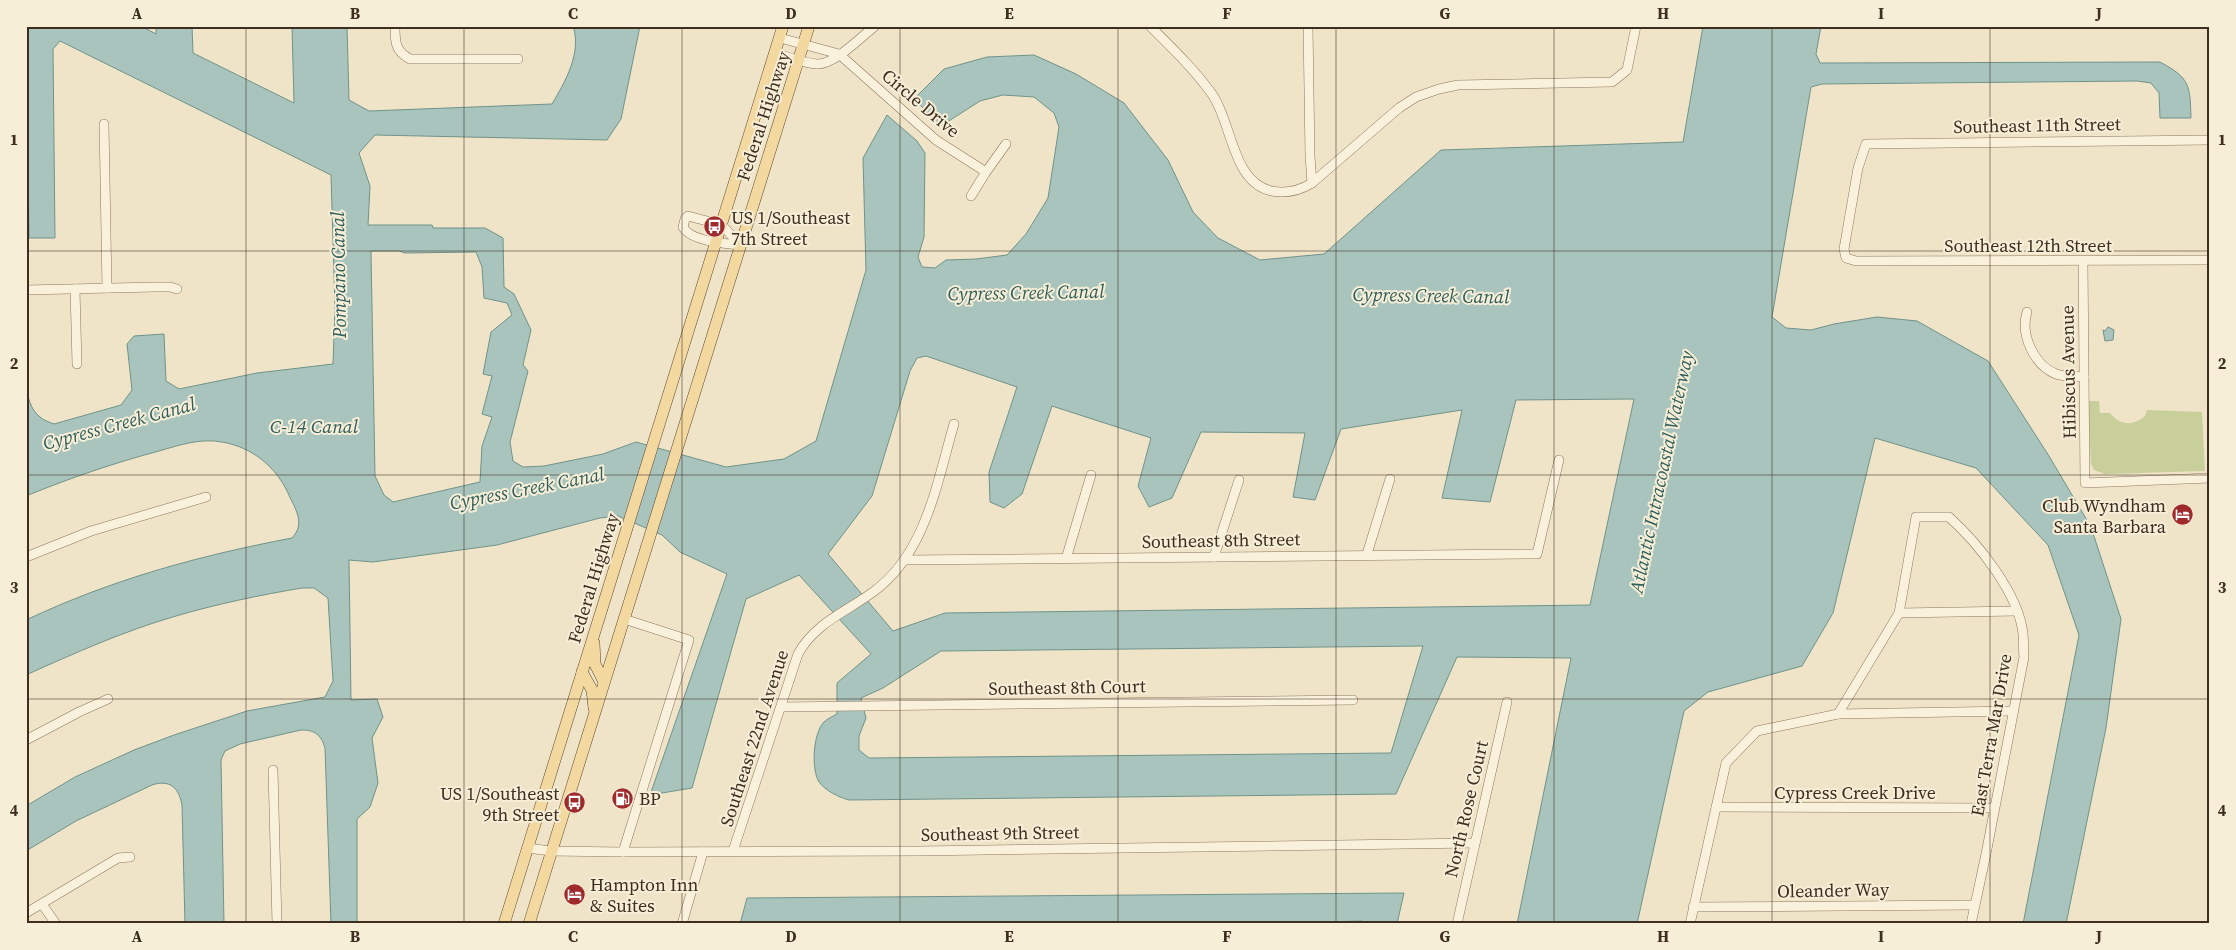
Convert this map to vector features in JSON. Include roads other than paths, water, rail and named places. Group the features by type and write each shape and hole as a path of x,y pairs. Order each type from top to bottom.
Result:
{"main road":[{"name":"Federal Highway","path":"504,924 526,848 627,530 783,26"},
{"name":"Federal Highway","path":"529,924 809,26"},
{"path":"593,636 595,664 604,682"},
{"path":"582,672 592,690 594,713"}],"street":[{"path":"395,26 395,46 401,55 410,59 518,59"},
{"path":"775,53 821,64 831,61 875,26"},
{"path":"1150,26 1184,60 1213,96 1242,167 1254,183 1266,190 1278,192 1302,189 1312,183 1400,108 1416,97 1439,89 1458,85 1612,82 1627,70 1636,26"},
{"path":"1308,26 1312,183"},
{"path":"780,38 839,54"},
{"name":"Circle Drive","path":"839,54 936,140 986,172"},
{"path":"104,124 107,288"},
{"name":"Southeast 11th Street","path":"1846,258 1845,241 1858,168 1866,144 2210,140"},
{"path":"971,196 1006,144"},
{"path":"688,216 694,216 722,225 740,245 716,243 688,234 684,230 684,223 688,216"},
{"name":"Southeast 12th Street","path":"1846,258 1856,261 2210,260"},
{"name":"Hibiscus Avenue","path":"2083,261 2085,483 2210,478"},
{"path":"26,290 170,287 178,289"},
{"path":"75,289 76,364"},
{"path":"2027,312 2024,323 2034,358 2056,374 2084,377"},
{"name":"Southeast 22nd Avenue","path":"733,851 798,654 805,641 830,619 874,592 905,560 926,519 954,424"},
{"name":"Southeast 8th Street","path":"905,560 1367,554 1537,554 1559,460"},
{"path":"1066,558 1091,475"},
{"path":"1367,554 1390,479"},
{"path":"1214,557 1239,480"},
{"path":"26,557 91,531 206,497"},
{"name":"East Terra Mar Drive","path":"1899,613 1916,517 1950,518 1971,537 1998,574 2017,611 2023,632 2024,657 1971,924"},
{"path":"1838,714 1899,613 2017,611"},
{"path":"623,852 689,640 624,619"},
{"path":"26,740 78,712 108,699"},
{"name":"Southeast 8th Court","path":"781,707 1353,700"},
{"name":"North Rose Court","path":"1457,924 1507,702"},
{"path":"1690,924 1726,764 1757,731 1838,714 2012,711"},
{"path":"273,770 277,924"},
{"name":"Cypress Creek Drive","path":"1716,807 1994,808"},
{"name":"Southeast 9th Street","path":"526,848 551,851 623,852 919,851 1474,843"},
{"path":"682,924 703,852"},
{"path":"26,913 118,858 130,857"},
{"path":"42,904 56,924"},
{"name":"Oleander Way","path":"1693,907 1974,905"}],"water":[{"path":"26,26 141,26 156,34 156,26 192,26 193,53 294,103 292,26 347,26 349,100 369,111 552,104 567,77 574,57 575,36 573,26 640,26 621,119 607,140 375,135 359,153 370,186 368,225 432,225 433,228 485,228 503,238 504,287 514,294 531,330 523,365 528,371 510,442 513,461 523,467 544,466 603,454 636,442 726,467 784,459 816,441 866,270 863,158 887,115 917,141 925,153 924,237 918,257 922,267 935,268 946,260 1007,255 1026,234 1048,198 1059,127 1054,113 1034,97 1003,95 980,101 941,126 914,99 944,69 987,57 1034,55 1076,74 1124,103 1168,160 1193,212 1218,238 1260,260 1324,254 1441,150 1683,142 1703,26 1821,26 1816,54 1820,63 2160,62 2183,78 2189,90 2191,107 2191,118 2160,118 2159,93 2151,83 2137,81 1822,84 1811,87 1772,317 1786,328 1811,330 1877,317 1917,321 1988,361 2049,456 2091,527 2121,619 2106,728 2066,924 2023,924 2079,635 2048,545 1976,468 1875,438 1833,613 1802,666 1708,692 1684,711 1637,924 1517,924 1571,658 1457,657 1396,794 849,800 832,793 819,782 816,776 814,760 815,742 820,727 824,722 837,714 837,683 871,654 799,575 746,599 692,788 650,795 727,574 680,552 662,535 618,516 600,518 497,545 373,562 349,560 351,700 377,699 383,717 372,738 378,783 370,807 357,819 357,924 331,924 325,748 319,736 310,731 301,730 240,744 225,751 221,760 224,924 185,924 182,805 179,794 173,786 164,783 152,785 76,821 26,851 26,806 75,777 134,750 174,735 247,711 325,697 333,681 328,598 314,588 302,588 207,608 119,635 26,675 26,620 91,592 156,570 292,538 299,521 288,493 270,467 253,453 243,448 214,441 190,443 142,456 92,471 26,496 26,345 27,383 30,402 40,417 54,424 121,405 132,390 127,344 134,336 164,334 166,381 179,389 257,373 333,364 335,308 331,175 60,41 53,49 55,238 29,238","holes":["371,251 399,251 405,253 476,252 482,267 484,298 507,303 512,315 491,332 483,374 492,376 482,414 492,417 482,446 480,482 393,502 384,495 375,476","926,356 1017,387 989,472 990,502 1004,508 1022,494 1052,406 1151,438 1138,486 1149,507 1172,498 1201,432 1305,433 1293,497 1315,500 1341,429 1462,410 1442,498 1490,502 1516,400 1634,399 1590,605 945,613 893,631 828,554 872,496 910,371 917,358","1423,646 1391,753 869,758 859,750 859,736 866,718 861,698 883,688 941,651"]},
{"path":"2108,327 2114,330 2113,340 2105,341 2103,330 2105,331"},
{"path":"1404,893 1397,924 1362,924 1362,921 1253,924 740,924 747,898"}],"place":[{"name":"US 1/Southeast 7th Street","path":"715,227"},
{"name":"Club Wyndham Santa Barbara","path":"2182,515"},
{"name":"BP","path":"623,798"},
{"name":"US 1/Southeast 9th Street","path":"575,803"},
{"name":"Hampton Inn & Suites","path":"574,894"}],"water label":[{"name":"Pompano Canal","path":"338,275"},
{"name":"Cypress Creek Canal","path":"1026,292"},
{"name":"Cypress Creek Canal","path":"1431,295"},
{"name":"Cypress Creek Canal","path":"119,423"},
{"name":"C-14 Canal","path":"314,426"},
{"name":"Atlantic Intracoastal Waterway","path":"1661,472"},
{"name":"Cypress Creek Canal","path":"527,488"}]}
